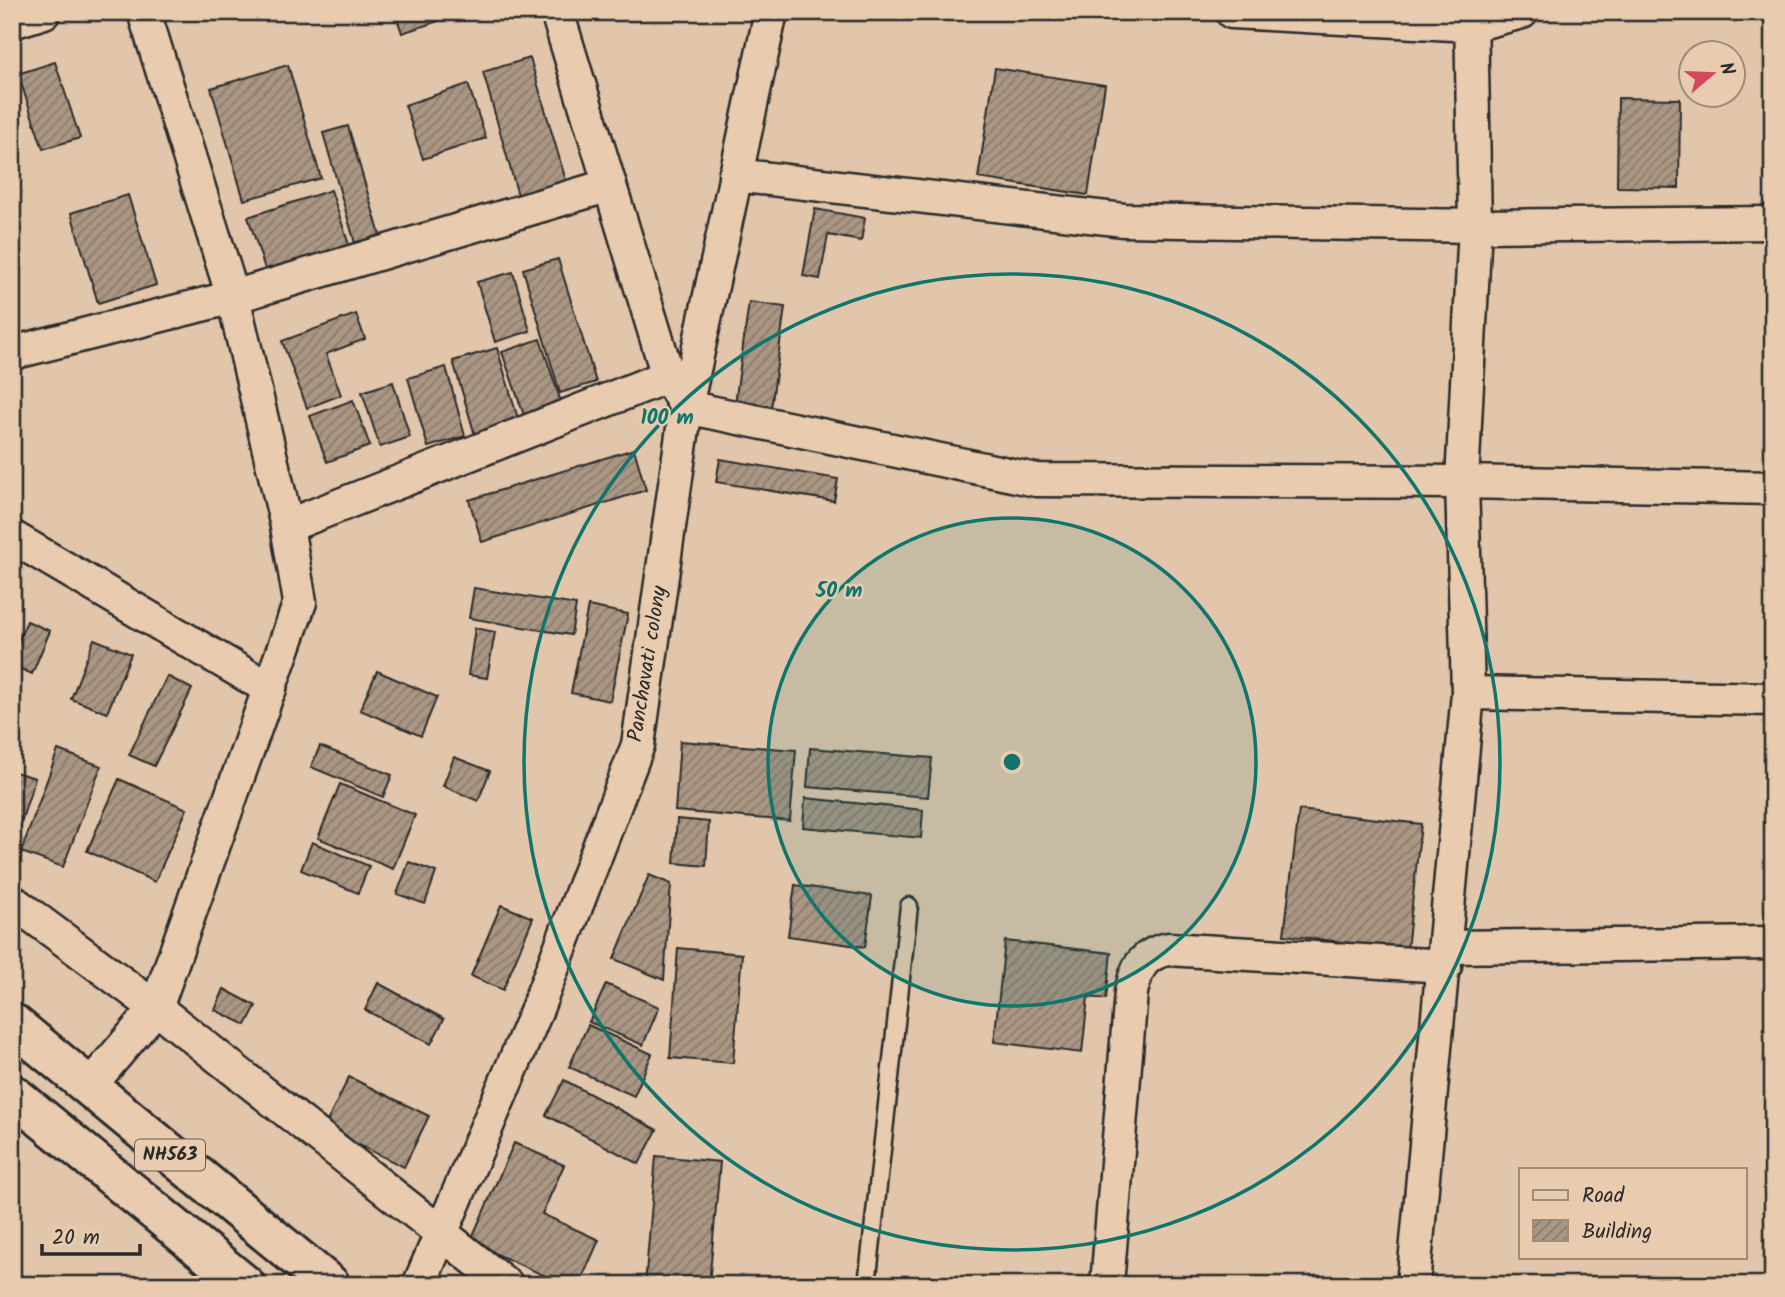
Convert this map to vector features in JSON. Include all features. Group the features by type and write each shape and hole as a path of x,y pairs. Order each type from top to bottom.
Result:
{"highway":[{"name":"NH563","path":"12,1023 330,1285"},
{"name":"NH563","path":"12,1094 238,1283"}],"street":[{"path":"12,22 44,12"},
{"path":"89,1088 156,1008 300,602 287,526 233,297 144,12"},
{"path":"557,12 668,376 686,407 1036,480 1462,482 1773,488"},
{"name":"Panchavati colony","path":"419,1285 535,1014 638,745 686,407 771,12"},
{"path":"1232,12 1471,19 1522,12"},
{"path":"1413,1285 1446,957 1468,693 1462,482 1475,226 1471,19"},
{"path":"735,174 1124,220 1475,226 1773,223"},
{"path":"12,353 233,297 610,185"},
{"path":"287,526 668,376"},
{"path":"12,537 270,688"},
{"path":"1468,693 1773,699"},
{"path":"12,901 156,1008 442,1231 507,1285"},
{"path":"1107,1285 1131,992 1137,968 1144,958 1168,949 1446,957 1773,943"}],"lane":[{"path":"867,1285 909,906"}],"building":[{"path":"395,12 442,12 445,19 402,33"},
{"path":"530,58 569,191 521,206 483,72"},
{"path":"55,62 80,138 43,149 18,74"},
{"path":"288,65 321,178 244,200 211,88"},
{"path":"995,68 1105,85 1088,195 978,178"},
{"path":"468,84 486,138 423,159 405,105"},
{"path":"1618,98 1676,99 1676,108 1680,108 1679,188 1617,187"},
{"path":"348,126 380,235 355,243 323,133"},
{"path":"331,190 351,251 268,278 248,217"},
{"path":"128,195 156,285 98,303 71,213"},
{"path":"815,209 865,218 861,241 828,235 820,279 803,276"},
{"path":"558,259 596,382 560,393 523,269"},
{"path":"513,272 530,331 495,342 477,282"},
{"path":"749,302 785,307 771,409 735,404"},
{"path":"356,314 365,339 326,354 341,395 307,408 282,341"},
{"path":"540,339 563,408 526,421 502,352"},
{"path":"497,348 519,422 475,435 453,361"},
{"path":"446,367 465,436 428,447 408,378"},
{"path":"393,382 410,437 380,447 362,392"},
{"path":"353,400 370,446 327,462 310,416"},
{"path":"634,449 646,490 482,542 469,500"},
{"path":"720,459 838,479 834,501 716,482"},
{"path":"474,588 576,605 571,635 469,618"},
{"path":"588,606 628,614 610,701 571,693"},
{"path":"27,621 50,631 32,674 12,665 12,654"},
{"path":"475,628 495,632 487,678 468,675"},
{"path":"94,639 131,654 107,713 71,699"},
{"path":"377,671 437,697 421,736 360,710"},
{"path":"167,676 192,689 154,766 129,755"},
{"path":"12,718 18,720 12,736"},
{"path":"680,741 796,750 790,821 675,811"},
{"path":"320,746 392,775 383,797 311,767"},
{"path":"810,748 932,758 928,797 807,787"},
{"path":"58,750 101,766 63,867 21,852"},
{"path":"454,757 490,771 478,801 443,786"},
{"path":"12,771 35,778 12,851"},
{"path":"119,779 187,809 155,882 87,851"},
{"path":"340,784 415,815 393,869 318,838"},
{"path":"805,798 923,810 921,838 803,827"},
{"path":"1299,810 1421,824 1407,950 1284,935"},
{"path":"677,819 709,822 706,866 674,863"},
{"path":"312,842 369,866 358,893 301,870"},
{"path":"409,862 436,872 425,904 397,894"},
{"path":"649,875 671,884 664,980 614,959"},
{"path":"795,885 872,896 865,947 788,936"},
{"path":"501,905 533,918 503,990 471,976"},
{"path":"1005,941 1111,953 1106,999 1088,997 1082,1053 994,1042"},
{"path":"678,948 742,954 733,1063 670,1058"},
{"path":"378,983 444,1019 431,1044 365,1010"},
{"path":"606,984 659,1007 643,1045 589,1022"},
{"path":"224,989 256,1006 246,1025 215,1010"},
{"path":"588,1025 652,1054 634,1096 569,1067"},
{"path":"349,1077 429,1116 404,1167 324,1128"},
{"path":"564,1080 657,1130 639,1164 546,1115"},
{"path":"514,1143 564,1165 542,1214 599,1240 579,1285 565,1285 470,1242"},
{"path":"656,1156 720,1162 709,1285 645,1285"}]}
